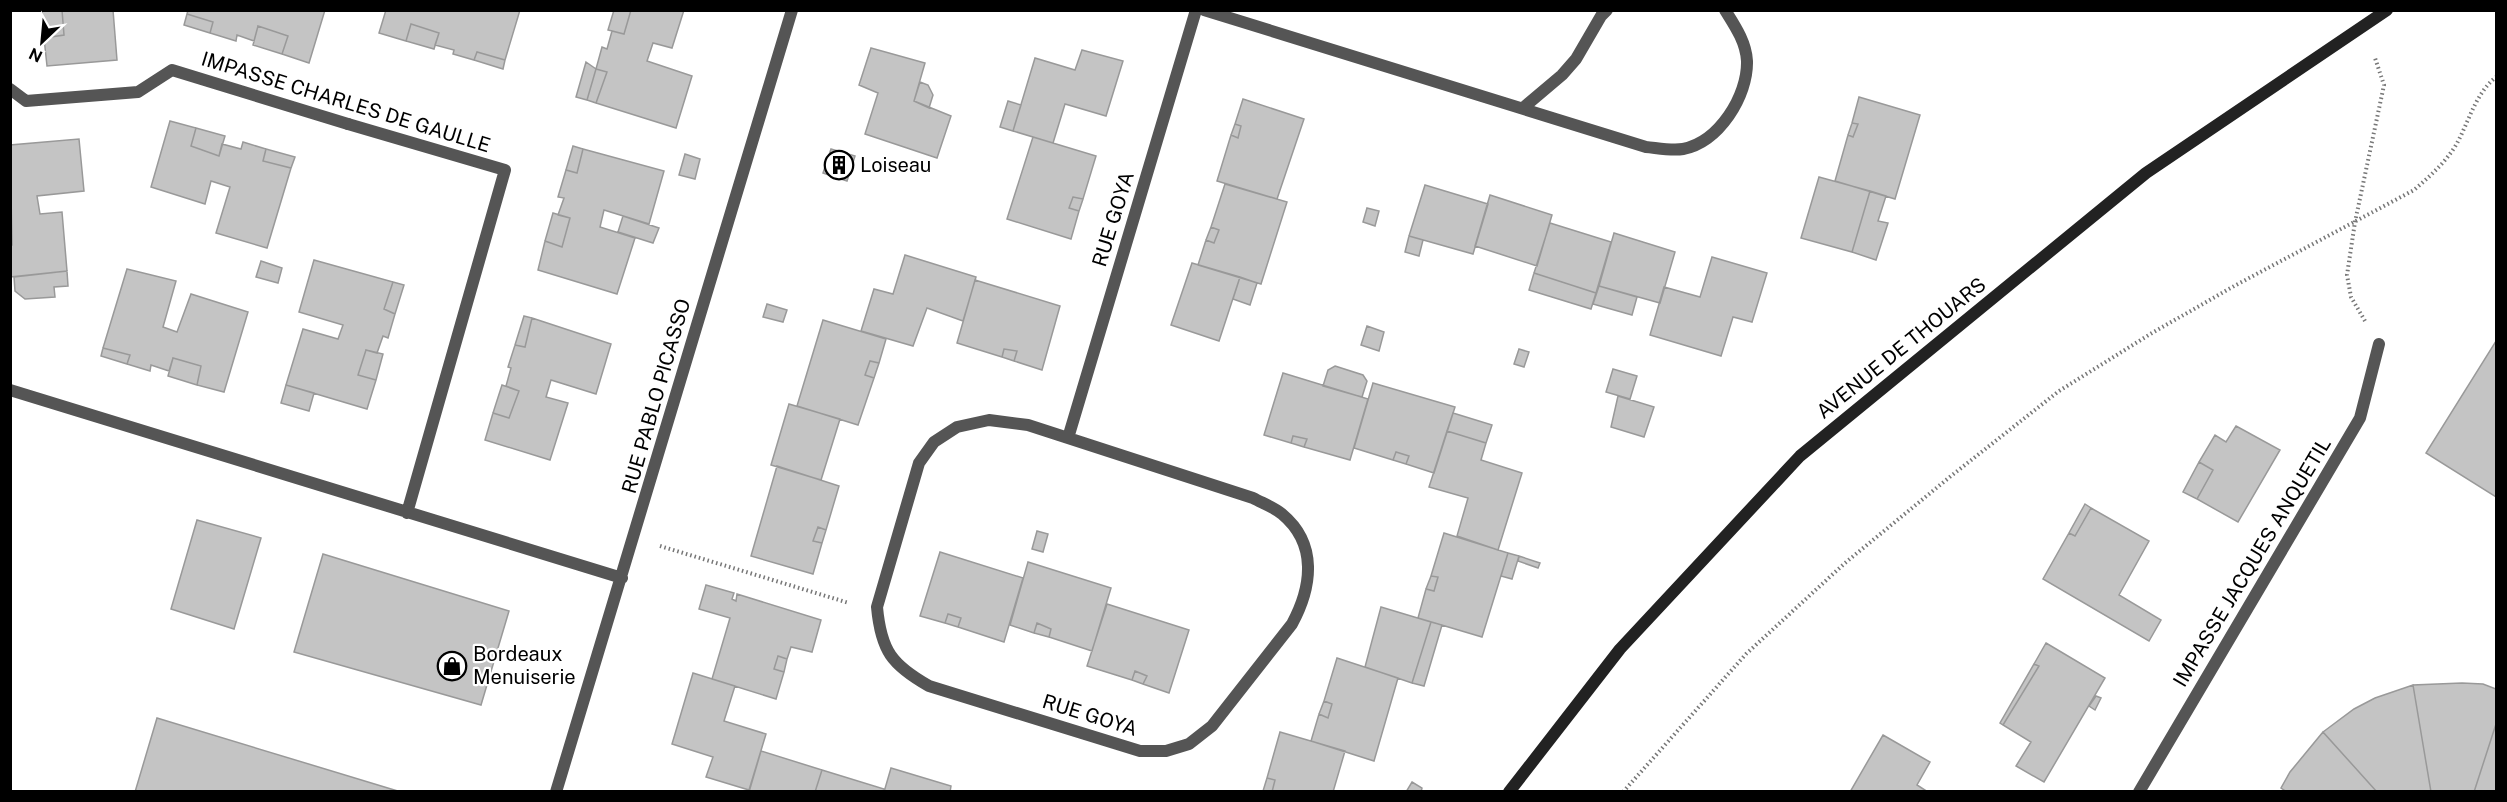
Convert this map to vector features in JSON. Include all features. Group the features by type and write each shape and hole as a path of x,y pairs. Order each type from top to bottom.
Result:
{"street":[{"name":"RUE PABLO PICASSO","path":"556,792 792,10"},
{"name":"RUE GOYA","path":"1068,438 1196,10"},
{"path":"1204,10 1646,147 1683,149 1713,135 1729,116 1740,92 1747,61 1739,32 1725,10"},
{"path":"1523,108 1563,75 1607,10"},
{"name":"AVENUE DE THOUARS","path":"1509,792 1620,649 1800,456 2146,173 2387,10"},
{"name":"IMPASSE CHARLES DE GAULLE","path":"10,89 26,101 138,92 172,70 505,170 407,513"},
{"name":"IMPASSE JACQUES ANQUETIL","path":"2139,792 2360,418 2379,344"},
{"path":"10,390 622,578"},
{"name":"RUE GOYA","path":"989,420 1028,425 1068,438 1254,498 1282,514 1301,538 1308,561 1309,580 1302,606 1292,624 1212,726 1189,744 1166,751 1140,751 930,686 904,671 886,649 877,607 919,463 934,442 957,427 989,420"}],"path":[{"path":"2375,58 2384,85 2355,222 2347,276 2350,297 2379,344"},
{"path":"1623,792 1746,654 1845,563 1951,476 2059,391 2236,285 2414,190 2437,171 2456,146 2478,99 2496,76"},
{"path":"634,538 847,602 877,607"}],"building":[{"path":"42,10 62,10 64,35 44,38"},
{"path":"62,10 113,10 117,60 47,66 44,38 64,35"},
{"path":"188,10 325,10 309,63 282,54 288,36 258,26 254,41 237,35 236,41 210,33 213,22 187,14"},
{"path":"386,10 520,10 505,60 477,52 474,60 453,54 454,50 435,45 439,33 411,24 406,41 379,33"},
{"path":"614,10 631,10 624,34 608,30"},
{"path":"631,10 684,10 672,48 653,43 647,61 692,76 676,128 596,103 607,72 596,69 602,47 607,49 612,31 624,34"},
{"path":"187,14 213,22 210,33 184,25"},
{"path":"411,24 439,33 434,49 406,41"},
{"path":"258,26 288,36 282,54 253,45"},
{"path":"871,48 925,63 914,101 951,116 937,158 865,134 878,93 859,85"},
{"path":"1082,50 1123,61 1106,116 1065,104 1053,143 1013,131 1035,58 1075,70"},
{"path":"477,52 505,60 503,69 474,60"},
{"path":"586,62 596,69 587,100 576,97"},
{"path":"596,69 607,72 596,103 587,100"},
{"path":"920,82 928,85 933,95 929,108 914,101"},
{"path":"1859,97 1920,115 1895,199 1835,181 1848,135 1853,137 1858,124 1852,123"},
{"path":"1243,99 1304,119 1277,199 1217,181 1231,135 1238,138 1241,126 1235,124"},
{"path":"1008,101 1021,105 1013,131 1000,127"},
{"path":"170,121 196,128 191,146 219,156 222,144 241,149 243,142 266,149 263,161 291,168 267,248 216,233 230,187 211,181 205,204 151,187"},
{"path":"1852,123 1858,124 1853,137 1848,135"},
{"path":"1235,124 1241,126 1238,138 1231,135"},
{"path":"196,128 225,136 219,156 191,146"},
{"path":"1033,137 1096,156 1083,199 1073,197 1069,208 1079,211 1071,239 1007,219"},
{"path":"79,139 84,191 37,196 40,214 62,212 67,271 10,277 10,246 12,245 10,145"},
{"path":"573,146 583,149 577,173 566,170"},
{"path":"266,149 295,157 291,168 263,161"},
{"path":"583,149 664,171 649,224 604,210 600,227 635,238 617,294 538,270 545,241 562,247 570,218 558,215 564,198 558,197 566,170 577,173"},
{"name":"Loiseau","path":"831,149 855,156 847,181 823,173"},
{"path":"685,154 700,159 695,179 679,175"},
{"path":"1819,177 1870,191 1852,252 1801,238"},
{"path":"1225,184 1287,202 1261,284 1198,265 1206,240 1214,243 1219,230 1211,227"},
{"path":"1425,185 1488,204 1473,254 1409,236"},
{"path":"1870,191 1886,196 1878,221 1888,223 1876,260 1852,252"},
{"path":"1490,195 1552,215 1537,266 1475,246"},
{"path":"1073,197 1083,199 1079,211 1069,208"},
{"path":"1367,208 1379,211 1375,226 1363,222"},
{"path":"553,213 570,218 562,247 545,241"},
{"path":"623,216 659,228 653,243 618,232"},
{"path":"1550,223 1611,242 1596,293 1534,273"},
{"path":"1211,227 1219,230 1214,243 1206,240"},
{"path":"1614,233 1675,252 1660,303 1599,286"},
{"path":"1409,236 1423,240 1419,256 1405,252"},
{"path":"905,255 976,277 963,321 927,308 913,346 861,331 874,289 893,294"},
{"path":"1712,257 1767,273 1752,322 1733,317 1721,356 1650,335 1664,287 1700,297"},
{"path":"314,260 393,282 384,309 395,314 388,338 383,336 377,353 366,350 358,375 376,380 367,409 286,385 303,329 338,339 343,325 299,312"},
{"path":"261,261 282,268 278,283 256,277"},
{"path":"1192,263 1240,277 1219,341 1171,325"},
{"path":"127,269 176,281 163,327 177,332 191,294 248,312 224,392 197,385 201,366 173,358 169,371 151,365 150,371 127,364 130,355 103,348"},
{"path":"67,271 68,286 54,287 55,297 25,299 15,291 14,277"},
{"path":"1534,273 1596,293 1591,309 1529,290"},
{"path":"1240,277 1257,283 1250,305 1233,299"},
{"path":"975,280 1060,306 1042,370 1014,361 1017,351 1004,349 1002,357 957,343"},
{"path":"393,282 404,285 395,314 384,309"},
{"path":"1599,286 1637,297 1632,315 1593,304"},
{"path":"767,304 787,310 783,322 763,317"},
{"path":"524,316 532,318 525,347 515,345"},
{"path":"532,318 611,344 596,394 551,380 546,397 568,403 550,460 485,440 493,413 509,418 519,391 506,386 511,368 508,367 515,345 525,347"},
{"path":"823,320 886,339 879,363 870,361 865,375 874,378 858,425 797,406"},
{"path":"1367,326 1384,332 1379,351 1361,345"},
{"path":"2496,341 2496,497 2426,453"},
{"path":"103,348 130,355 127,364 101,356"},
{"path":"1004,349 1017,351 1014,361 1002,357"},
{"path":"1519,349 1529,352 1524,367 1514,364"},
{"path":"366,350 383,354 376,380 358,375"},
{"path":"173,358 201,366 197,385 168,376"},
{"path":"870,361 879,363 874,378 865,375"},
{"path":"1335,366 1363,375 1367,381 1362,397 1323,386 1328,370"},
{"path":"1613,369 1637,376 1630,399 1606,392"},
{"path":"1283,373 1368,399 1350,460 1304,447 1307,439 1293,436 1291,443 1264,435"},
{"path":"1373,383 1455,407 1434,473 1406,464 1409,456 1396,452 1393,460 1354,448"},
{"path":"286,385 314,393 309,411 281,403"},
{"path":"502,385 519,391 509,418 493,413"},
{"path":"1618,396 1654,407 1644,437 1611,427"},
{"path":"789,404 840,419 821,480 771,465"},
{"path":"1453,413 1492,425 1486,443 1447,431"},
{"path":"2236,426 2280,450 2238,522 2197,499 2213,470 2199,462 2215,435 2226,442"},
{"path":"1447,431 1486,443 1481,460 1522,473 1498,550 1457,536 1468,498 1429,487"},
{"path":"1293,436 1307,439 1304,447 1291,443"},
{"path":"1396,452 1409,456 1406,464 1393,460"},
{"path":"2199,462 2213,470 2197,499 2183,492"},
{"path":"777,466 839,486 826,530 818,527 813,541 822,543 813,574 751,556"},
{"path":"2085,504 2091,508 2075,536 2069,533"},
{"path":"2091,508 2149,541 2119,595 2161,620 2149,641 2043,579 2069,533 2075,536"},
{"path":"197,520 261,538 234,629 171,609"},
{"path":"818,527 826,530 822,543 813,541"},
{"path":"1037,531 1048,534 1043,552 1032,549"},
{"path":"1444,533 1508,553 1482,637 1418,618 1426,589 1434,591 1438,577 1431,576"},
{"path":"940,552 1023,578 1004,642 958,627 961,618 948,614 945,623 920,616"},
{"path":"1508,553 1519,556 1512,579 1501,576"},
{"path":"323,554 509,611 481,705 294,652"},
{"path":"1519,556 1540,563 1538,568 1518,561"},
{"path":"1028,562 1111,588 1092,651 1049,637 1051,629 1037,623 1034,633 1010,625"},
{"path":"1431,576 1438,577 1434,591 1426,589"},
{"path":"706,585 734,593 732,599 736,601 737,594 821,620 812,652 791,647 787,659 778,656 774,669 784,672 776,699 712,679 730,618 699,609"},
{"path":"1107,604 1189,630 1169,693 1143,684 1147,676 1135,671 1132,680 1087,666"},
{"path":"1381,607 1431,622 1412,683 1365,667"},
{"path":"948,614 961,618 958,627 945,623"},
{"path":"1431,622 1442,625 1424,686 1412,683"},
{"path":"1037,623 1051,629 1049,637 1034,633"},
{"path":"2046,643 2105,678 2044,782 2016,766 2031,742 2003,725 2039,666 2034,664"},
{"path":"778,656 787,659 784,672 774,669"},
{"path":"1337,658 1398,678 1374,761 1311,741 1319,714 1328,718 1332,704 1324,701"},
{"path":"2034,664 2039,666 2003,725 2000,723"},
{"path":"1135,671 1147,676 1143,684 1132,680"},
{"path":"693,673 735,686 724,721 766,734 749,790 706,777 713,757 672,744"},
{"path":"2483,684 2496,689 2496,724 2474,792 2431,792 2413,685"},
{"path":"2413,685 2431,792 2377,792 2323,732 2354,709 2375,698"},
{"path":"2096,696 2101,698 2095,710 2089,706"},
{"path":"1324,701 1332,704 1328,718 1319,714"},
{"path":"157,718 401,792 135,792"},
{"path":"2496,724 2496,792 2474,792"},
{"path":"1280,732 1345,751 1333,792 1272,792 1275,780 1267,778"},
{"path":"2323,732 2377,792 2287,792 2281,788 2290,772"},
{"path":"1883,735 1930,762 1917,785 1928,792 1850,792"},
{"path":"761,751 822,770 815,792 749,792"},
{"path":"891,768 951,786 950,792 884,792"},
{"path":"822,770 884,789 884,792 815,792"},
{"path":"1267,778 1275,780 1272,792 1263,791"},
{"path":"1412,782 1422,788 1421,792 1406,792"}],"place":[{"name":"Loiseau","path":"839,165"},
{"name":"Bordeaux Menuiserie","path":"452,666"}]}
